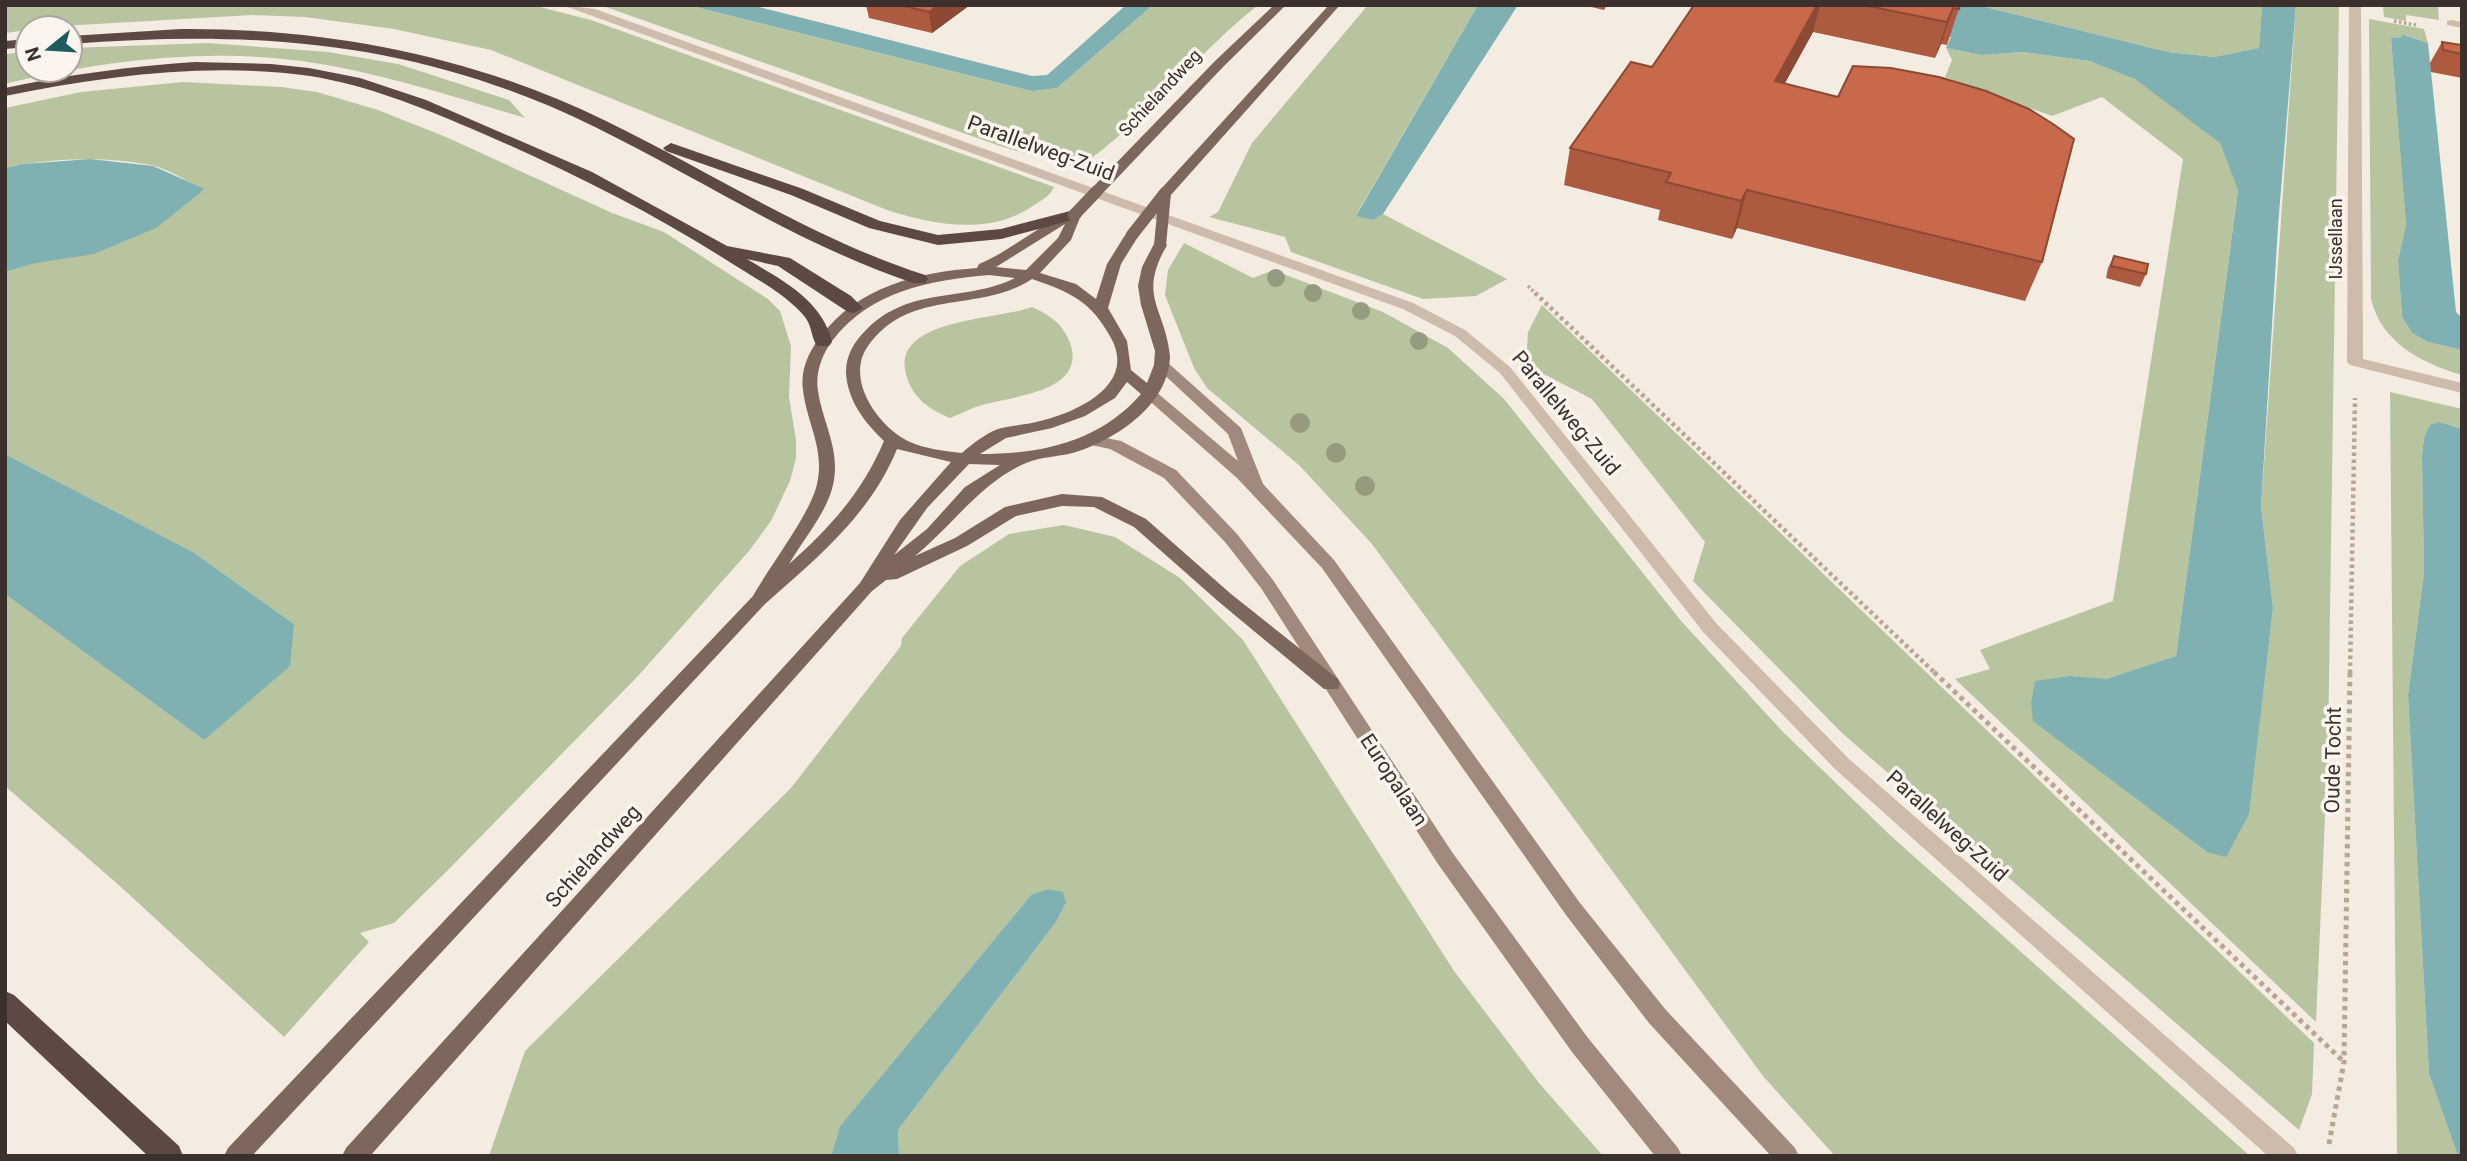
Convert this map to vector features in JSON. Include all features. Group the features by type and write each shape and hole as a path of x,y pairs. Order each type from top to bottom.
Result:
{"highway":[{"path":"84,40 211,35 291,37 344,43 401,54 471,73 537,96 597,122 797,192 875,225 911,236 938,240 971,239 1074,215"},
{"path":"5,92 74,78 195,66 271,68 349,79 419,102 563,163 649,207 716,246 797,301 818,322 823,342"},
{"path":"597,122 845,252 919,279"},
{"path":"716,246 784,262 854,308"},
{"path":"5,1003 169,1156"}],"main road":[{"name":"Schielandweg","path":"976,270 1019,251 1049,226 1074,215 1219,64 1281,5"},
{"path":"1101,307 1114,264 1132,235 1165,193 1335,5"},
{"path":"854,308 867,337 856,352 855,383 861,402 871,418 892,439 926,453 964,460 1045,455 1092,440 1118,425 1150,394 1162,365 1163,347 1152,320 1144,281 1147,266 1160,245 1165,193"},
{"name":"Schielandweg","path":"867,337 887,318 905,307 945,296 993,290 1028,275 1071,233 1074,215"},
{"path":"759,600 825,487 830,459 809,383 811,362 823,342 854,308 889,289 919,279 976,270 1028,275 1057,283 1101,307 1119,337 1124,354 1123,370 1257,487 1289,518 1328,564 1573,909 1657,1016 1787,1156"},
{"path":"1162,365 1235,432 1257,487"},
{"name":"Schielandweg","path":"866,587 902,525 964,460 998,435 1041,426 1085,409 1116,386 1123,370"},
{"path":"236,1156 759,600 847,520 872,487 892,439"},
{"name":"Europalaan","path":"1092,440 1115,445 1170,474 1231,537 1267,584 1453,869 1580,1045 1670,1156"},
{"name":"Schielandweg","path":"354,1156 866,587 933,533 971,491 1022,458"},
{"path":"866,587 961,542 1011,511 1062,500 1096,502 1116,509 1140,523 1331,684"}],"street":[{"name":"Parallelweg-Zuid","path":"567,5 591,11 889,117 1408,306 1460,333 1505,369 1710,628 1842,764 2286,1156"},
{"name":"IJssellaan","path":"2355,5 2355,362"},
{"path":"2355,362 2462,388"}],"path":[{"path":"2389,20 2425,27 2457,24"},
{"path":"1528,286 2344,1062"},
{"name":"Oude Tocht","path":"2326,1152 2344,1062 2355,362"}],"green space":[{"path":"5,5 532,5 591,20 1054,187 1040,201 1017,215 1000,221 962,225 924,220 887,210 491,50 394,29 305,17 252,15 84,25 84,14 14,14 14,32 5,33"},
{"path":"600,5 688,5 1032,91 1057,88 1153,5 1258,5 1125,131 1077,168 1000,146"},
{"path":"1368,5 1478,5 1356,215 1373,220 1383,214 1507,279 1476,296 1423,299 1291,252 1285,237 1209,217 1218,212 1252,143"},
{"path":"1977,5 2262,5 2259,48 2214,57 2168,52"},
{"path":"2296,5 2339,6 2328,748 2316,1022 1955,679 1990,669 1980,650 2113,601 2183,159 2102,97 2052,116 1945,77 1952,60 1946,48 1982,55 2022,52 2090,61 2135,78 2220,142 2238,189 2176,656 2107,680 2071,676 2031,704 2034,721 2207,852 2261,707 2273,608 2261,507"},
{"path":"2375,5 2438,5 2439,20 2406,15 2406,21 2384,17 2383,7"},
{"path":"2369,19 2424,29 2428,43 2403,34 2402,37 2391,38 2406,225 2398,260 2402,317 2412,333 2428,342 2462,350 2462,375 2418,357 2393,339 2376,314 2371,299"},
{"path":"208,43 328,52 398,64 509,100 525,118 415,85 302,61 266,57 191,56 84,68 84,47"},
{"path":"14,53 14,82 5,84 5,54"},
{"path":"183,82 281,87 317,92 378,110 446,137 612,213 664,232 768,299 780,311 791,346 789,397 796,458 790,481 771,521 749,551 638,676 448,870 394,923 360,933 369,942 284,1037 121,887 5,786 5,594 204,740 294,624 193,552 5,454 5,272 35,263 205,190 165,169 115,160 78,159 5,168 5,108 81,92"},
{"path":"1184,243 1253,278 1273,270 1383,312 1448,348 1504,399 1682,622 1784,733 1891,836 2250,1156 1835,1156 1763,1076 1372,544 1300,466 1207,388 1194,368 1165,295 1168,270"},
{"path":"1542,305 2314,1043 2312,1094 2299,1130 1842,733 1693,581 1705,542 1592,399 1526,365 1528,332"},
{"path":"1032,307 1055,321 1064,330 1070,343 1072,359 1068,372 1059,381 1030,394 981,405 950,418 928,406 912,390 906,374 906,356 915,342 951,324"},
{"path":"2390,392 2462,409 2462,429 2440,422 2424,438 2424,573 2408,695 2429,1074 2458,1156 2397,1156"},
{"path":"1064,525 1115,537 1180,578 1243,640 1454,971 1539,1083 1603,1156 899,1156 898,1130 1056,922 1066,903 1047,889 1031,895 840,1126 831,1156 489,1156 525,1051 791,788 901,646 902,638 960,566 1009,534"}],"water":[{"path":"688,5 751,5 1032,76 1047,75 1126,5 1153,5 1057,88 1032,91"},
{"path":"1478,5 1518,5 1383,214 1373,220 1356,216"},
{"path":"1835,5 1977,5 2168,52 2214,57 2259,48 2262,5 2296,5 2278,226 2261,507 2273,608 2249,814 2226,857 2207,852 2033,721 2031,704 2035,681 2071,676 2107,679 2176,656 2238,190 2220,143 2135,79 2090,61 2022,52 1982,55 1946,48 1951,37"},
{"path":"2402,34 2428,43 2456,312 2462,318 2462,350 2428,342 2412,333 2402,317 2398,260 2406,225 2391,38 2402,37"},
{"path":"90,159 153,166 205,189 156,228 94,254 36,263 5,272 5,168"},
{"path":"2440,422 2462,429 2462,1156 2458,1156 2429,1074 2408,695 2424,573 2422,455 2424,438 2430,425"},
{"path":"5,454 193,552 294,624 290,666 204,740 5,594"},
{"path":"1047,889 1063,892 1066,903 1056,922 898,1130 899,1156 831,1156 840,1126 1031,895"}],"building":[{"path":"900,5 938,5 929,12"},
{"path":"1694,5 1817,5 1775,81 1838,97 1853,66 1891,68 1939,77 1986,91 2029,109 2074,139 2042,262 1747,190 1741,201 1666,182 1671,173 1570,148 1631,62 1652,67"},
{"path":"1863,5 1960,5 1959,9 1953,8 1947,22"},
{"path":"2442,42 2462,45 2462,54 2443,50"},
{"path":"2114,256 2148,264 2146,274 2111,266"}]}
